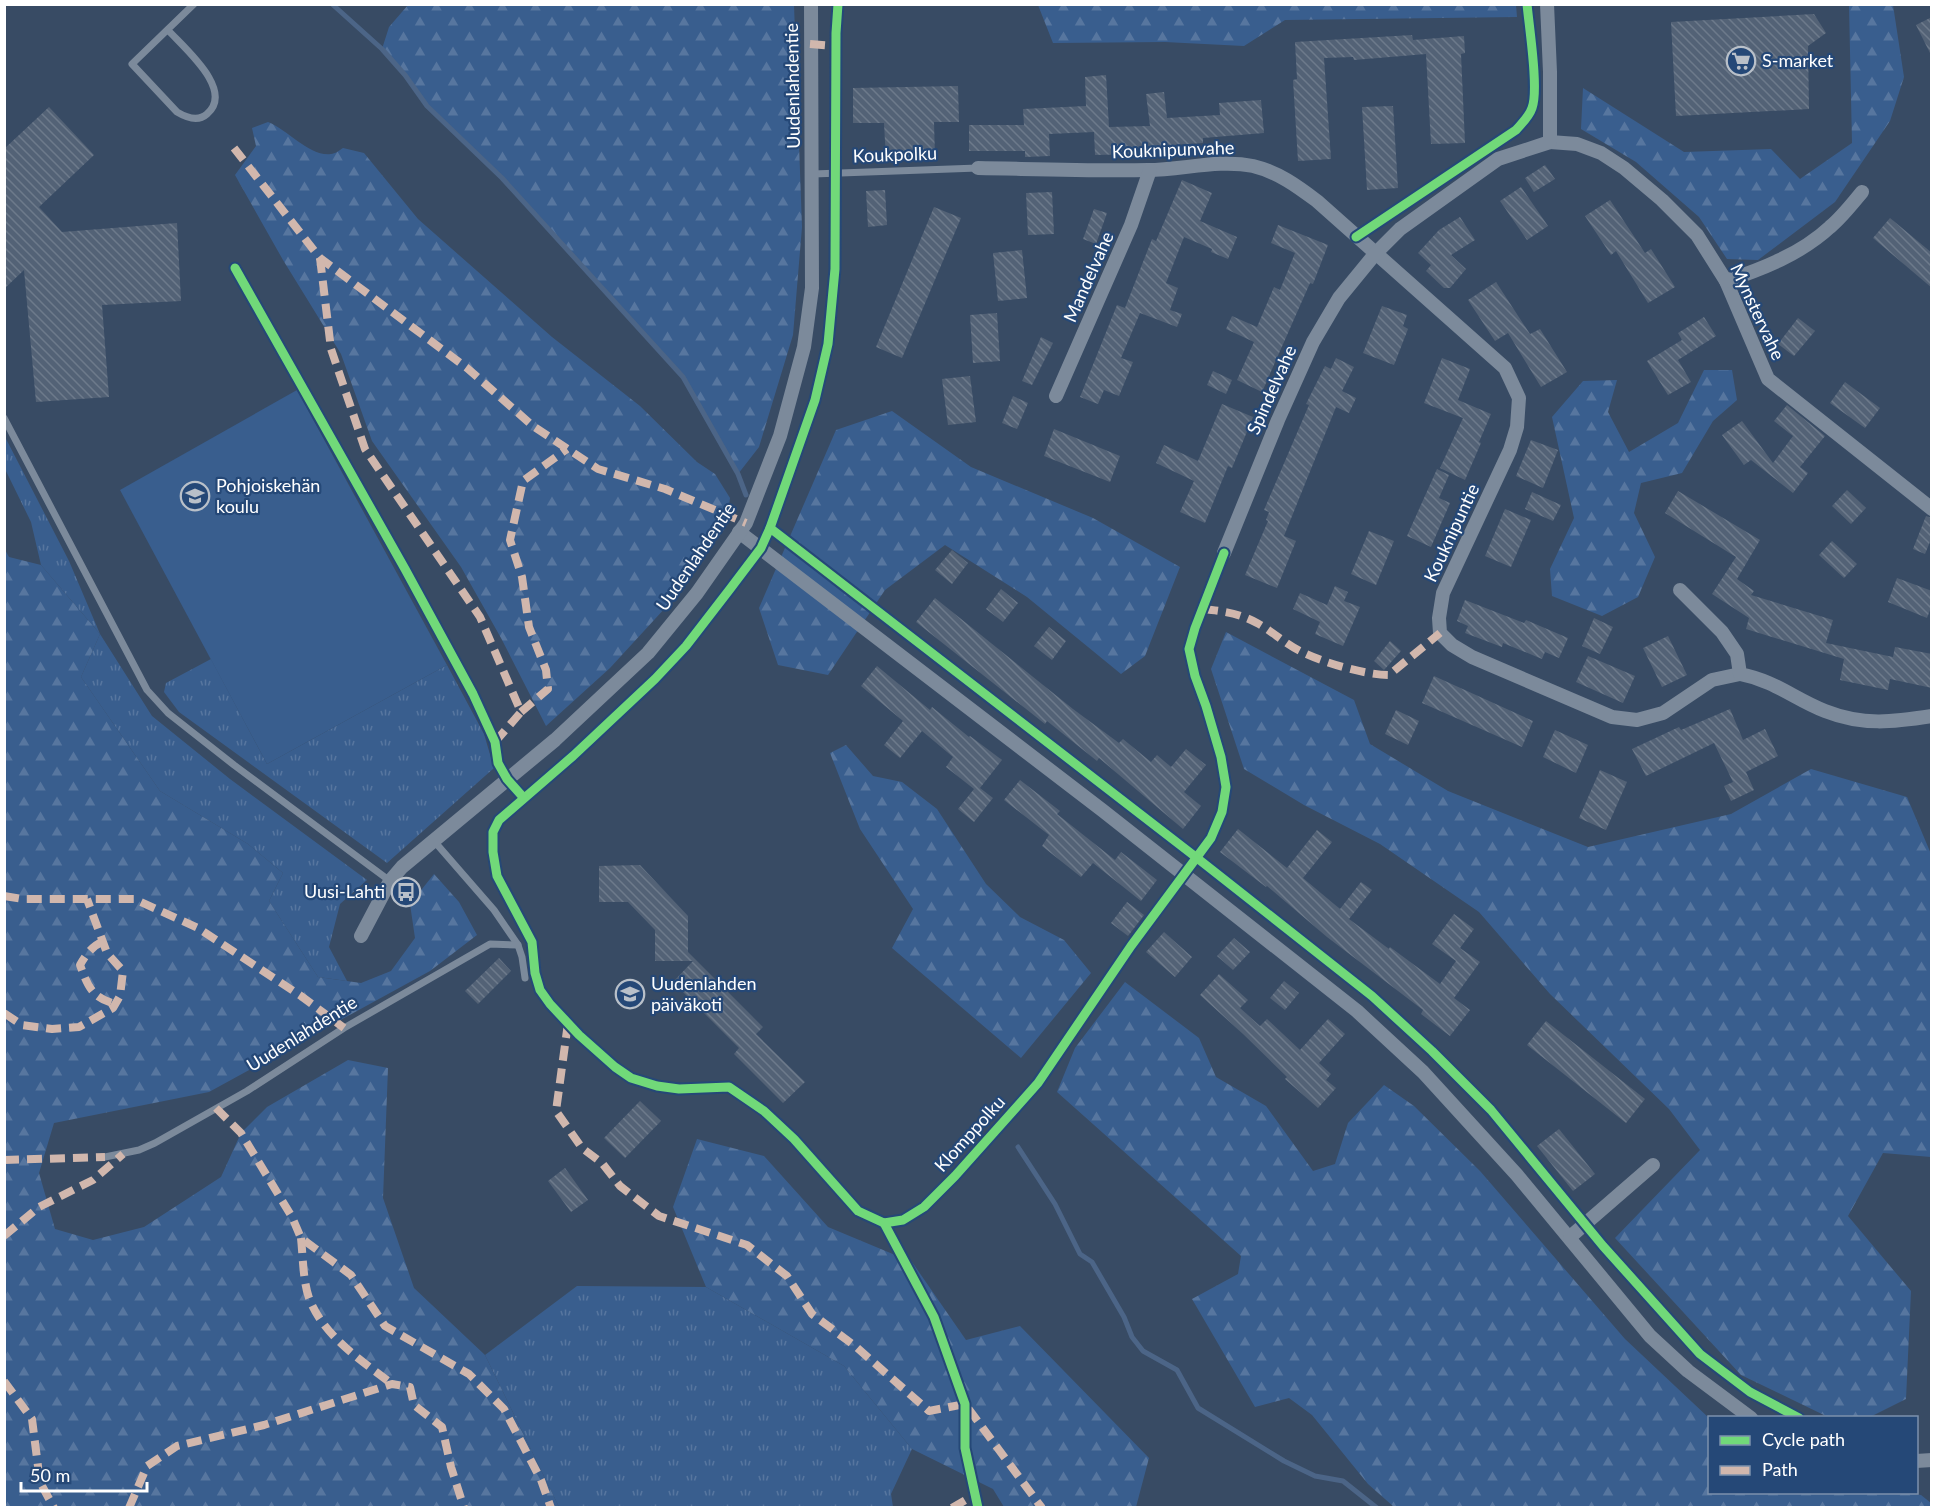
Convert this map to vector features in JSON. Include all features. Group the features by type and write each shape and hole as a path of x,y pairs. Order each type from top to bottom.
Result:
{"street":[{"name":"Uudenlahdentie","path":"361,936 390,881 402,867 555,740 648,653 697,593 746,523 780,436 804,347 812,288 813,174 810,4"},
{"path":"1547,4 1551,72 1550,142"},
{"name":"Spindelvahe","path":"1224,553 1278,420 1313,342 1339,298 1375,254 1400,229 1498,159 1550,142"},
{"name":"Mynstervahe","path":"1550,142 1577,144 1601,153 1624,168 1662,200 1697,235 1725,281 1768,379 1932,509"},
{"name":"Kouknipunvahe","path":"978,168 1150,170 1222,165 1251,166 1274,173 1317,201 1375,254"},
{"name":"Mandelvahe","path":"1056,396 1131,225 1150,170"},
{"path":"1725,281 1768,267 1799,249 1830,228 1862,192"},
{"name":"Kouknipuntie","path":"1375,254 1504,368 1519,398 1517,427 1510,450 1443,593 1439,618 1440,633 1452,645 1472,657 1612,717 1637,720 1663,713 1712,680 1740,674 1760,678 1824,711 1854,720 1878,723 1932,716"},
{"path":"739,532 1112,817 1357,1011 1423,1072 1516,1175 1570,1237 1650,1336 1688,1371 1748,1416"},
{"path":"1680,590 1722,632 1737,654 1740,674"},
{"path":"1570,1237 1653,1165"}],"lane":[{"path":"168,30 204,71 214,88 217,97 214,107 206,116 196,119 177,112 132,64 194,4"},
{"name":"Koukpolku","path":"813,174 978,168"},
{"path":"4,418 147,690 176,720 390,881"},
{"path":"434,841 494,910 518,945 525,978"},
{"name":"Uudenlahdentie","path":"105,1157 139,1150 156,1143 247,1091 344,1028 490,944 518,945"}],"green space":[{"path":"408,5 794,5 802,227 793,335 759,447 738,474 683,377 502,178 427,106 405,75 382,49 389,27"},
{"path":"1038,5 1516,5 1517,17 1285,20 1244,46 1165,42 1053,43"},
{"path":"1849,5 1893,5 1904,77 1890,121 1835,202 1758,260 1727,259 1699,217 1636,162 1581,129 1583,88 1684,152 1771,149 1800,179 1852,143"},
{"path":"268,122 307,147 323,154 333,154 343,148 364,153 418,219 552,337 640,406 697,462 715,474 730,498 726,527 666,607 610,668 546,726 501,638 461,567 372,441 341,354 283,260 235,175 256,146 252,128"},
{"path":"1704,370 1732,370 1737,400 1713,421 1682,473 1641,483 1634,513 1655,557 1638,597 1602,616 1552,596 1550,569 1574,518 1552,417 1583,381 1617,380 1608,412 1629,452 1678,423"},
{"path":"297,390 447,665 267,764 120,490"},
{"path":"892,411 971,467 1093,518 1180,567 1145,656 1121,674 1027,597 945,545 885,590 828,675 778,665 759,608 836,430"},
{"path":"4,435 69,561 100,634 41,565 31,522 5,469"},
{"path":"4,548 9,557 41,565 100,634 81,677 160,791 248,844 283,873 269,901 318,977 361,983 391,971 415,938 410,904 434,874 459,902 477,935 430,971 209,1092 54,1123 39,1173 55,1229 93,1240 144,1227 221,1177 241,1133 267,1107 348,1060 388,1068 383,1198 414,1288 485,1355 559,1507 5,1507"},
{"path":"1226,632 1354,700 1370,744 1448,791 1588,847 1731,814 1811,769 1907,797 1931,854 1931,1157 1883,1153 1848,1216 1911,1291 1906,1399 1872,1416 1826,1416 1741,1375 1615,1238 1700,1150 1669,1109 1550,994 1479,912 1380,844 1304,805 1244,769 1211,669"},
{"path":"100,634 152,716 230,779 367,880 340,904 329,947 347,981 318,977 269,901 283,873 248,844 160,791 81,677"},
{"path":"211,659 267,764 447,665 484,734 494,768 387,863 179,712 164,692 166,683"},
{"path":"846,745 873,776 902,782 937,809 986,884 1020,917 1064,940 1091,973 1021,1058 892,948 913,909 860,829 830,753"},
{"path":"1125,982 1199,1038 1216,1077 1266,1106 1313,1171 1335,1164 1348,1123 1384,1085 1414,1106 1480,1171 1625,1339 1708,1417 1708,1494 1914,1494 1921,1495 1931,1503 1931,1507 1394,1507 1368,1484 1312,1415 1289,1398 1255,1407 1192,1299 1238,1274 1241,1256 1057,1092 1075,1048"},
{"path":"697,1139 764,1156 828,1227 912,1262 966,1340 1020,1326 1149,1458 1136,1507 1004,1507 993,1489 912,1449 844,1366 706,1287 673,1207"},
{"path":"577,1286 706,1287 844,1366 912,1449 891,1494 893,1507 559,1507 485,1355"}],"building":[{"name":"S-market","path":"1814,14 1826,33 1808,46 1809,109 1676,116 1671,22"},
{"path":"1932,17 1932,57 1916,25"},
{"path":"1412,35 1413,40 1464,36 1465,53 1461,54 1465,143 1431,144 1426,54 1354,60 1353,57 1324,58 1331,159 1298,161 1293,80 1297,79 1295,42"},
{"path":"1106,75 1109,127 1150,126 1146,94 1164,92 1167,118 1220,115 1219,103 1261,100 1264,133 1203,138 1203,143 1142,147 1143,154 1095,155 1094,132 1049,134 1050,156 1025,157 1025,151 969,151 969,125 1024,125 1023,109 1086,106 1085,77"},
{"path":"958,86 959,122 934,122 935,157 886,160 884,123 853,123 853,88"},
{"path":"1393,106 1398,188 1367,190 1362,107"},
{"path":"49,107 94,155 39,207 62,232 177,223 181,301 102,305 109,397 36,402 24,270 4,289 4,149"},
{"path":"1545,165 1555,179 1534,192 1525,178"},
{"path":"1182,180 1212,193 1200,221 1237,237 1228,259 1184,237 1166,283 1178,288 1170,310 1182,314 1177,327 1140,313 1121,358 1133,362 1119,396 1104,390 1098,404 1080,397 1117,305 1125,308 1152,239 1156,241"},
{"path":"1521,187 1548,226 1527,240 1500,201"},
{"path":"885,190 887,225 868,227 866,191"},
{"path":"1052,192 1054,234 1028,235 1026,193"},
{"path":"1610,200 1645,253 1651,249 1675,287 1648,303 1616,251 1611,255 1585,216"},
{"path":"934,207 961,218 902,358 876,347"},
{"path":"1094,209 1107,213 1096,244 1083,239"},
{"path":"1460,217 1475,240 1451,255 1466,269 1450,288 1444,288 1426,271 1431,265 1418,253 1439,230"},
{"path":"1890,218 1932,253 1932,288 1873,238"},
{"path":"1278,225 1328,245 1313,284 1310,283 1262,392 1237,380 1254,342 1226,329 1232,316 1257,327 1274,287 1280,290 1295,253 1271,243"},
{"path":"1022,250 1027,298 998,301 993,253"},
{"path":"1496,282 1530,334 1540,329 1567,372 1541,387 1508,333 1495,341 1468,300"},
{"path":"1382,306 1407,315 1403,326 1408,329 1394,365 1363,353"},
{"path":"997,313 1000,361 973,363 970,315"},
{"path":"1704,317 1716,336 1678,360 1691,382 1668,395 1647,361 1682,340 1678,333"},
{"path":"1798,318 1815,331 1794,356 1778,344"},
{"path":"1041,337 1053,343 1032,385 1022,381"},
{"path":"1336,358 1354,367 1342,391 1356,398 1349,413 1336,407 1284,536 1296,541 1277,588 1245,575 1268,521 1266,520 1269,512 1264,510 1309,405 1306,404 1325,366 1331,369"},
{"path":"1442,358 1470,369 1458,400 1491,414 1465,480 1440,468 1463,418 1424,403"},
{"path":"1213,371 1232,380 1226,394 1207,385"},
{"path":"970,376 976,422 948,425 942,379"},
{"path":"1845,382 1880,408 1865,428 1830,403"},
{"path":"1013,396 1028,403 1017,429 1002,423"},
{"path":"1222,404 1253,417 1232,468 1228,466 1205,523 1180,512 1194,481 1156,463 1164,445 1198,461"},
{"path":"1787,405 1825,436 1800,467 1808,473 1793,493 1751,460 1744,465 1722,435 1742,421 1773,463 1793,436 1774,421"},
{"path":"1054,429 1120,456 1110,482 1044,456"},
{"path":"1531,440 1558,450 1543,488 1516,476"},
{"path":"1437,469 1449,475 1439,498 1450,503 1431,547 1407,536"},
{"path":"1847,490 1866,508 1851,524 1832,506"},
{"path":"1678,491 1760,540 1737,579 1754,591 1751,595 1833,620 1826,643 1893,657 1895,647 1932,654 1932,688 1890,679 1888,690 1840,680 1844,659 1746,629 1749,618 1712,594 1736,557 1665,513"},
{"path":"1532,492 1561,505 1553,521 1525,509"},
{"path":"1505,509 1531,520 1511,567 1485,556"},
{"path":"1926,516 1932,518 1932,537 1925,554 1913,549"},
{"path":"1369,531 1394,541 1376,585 1351,574"},
{"path":"1832,541 1857,564 1844,578 1819,555"},
{"path":"952,550 968,563 952,584 935,570"},
{"path":"1897,578 1932,591 1932,605 1927,618 1888,602"},
{"path":"1335,586 1348,592 1344,601 1360,607 1343,646 1315,634 1320,622 1293,609 1300,593 1327,605"},
{"path":"1001,589 1018,603 1003,622 986,609"},
{"path":"935,598 1119,743 1123,739 1151,762 1157,755 1171,767 1186,749 1206,765 1184,792 1201,806 1183,829 1099,758 1097,761 1047,721 1045,724 916,622"},
{"path":"1465,600 1524,623 1526,620 1568,638 1559,658 1545,652 1542,659 1503,643 1502,647 1465,633 1468,626 1457,621"},
{"path":"1594,618 1613,627 1600,654 1582,646"},
{"path":"1049,627 1066,641 1052,660 1034,646"},
{"path":"1668,636 1687,675 1662,687 1643,648"},
{"path":"1390,641 1401,651 1384,670 1374,661"},
{"path":"1588,656 1635,676 1623,703 1576,682"},
{"path":"877,666 930,710 932,707 1002,760 980,788 993,798 974,822 958,809 974,789 946,767 953,757 922,731 900,758 884,745 903,721 861,686"},
{"path":"1434,676 1533,721 1522,747 1422,703"},
{"path":"1730,709 1743,740 1765,729 1778,756 1746,772 1754,790 1731,801 1724,786 1733,782 1714,743 1646,776 1632,749 1679,727 1681,730"},
{"path":"1396,710 1419,721 1408,745 1385,734"},
{"path":"1555,730 1588,745 1576,773 1543,757"},
{"path":"1600,770 1627,782 1606,830 1579,818"},
{"path":"1020,780 1060,811 1057,814 1115,860 1121,852 1157,880 1141,901 1093,863 1081,877 1042,846 1049,835 1004,800"},
{"path":"1238,829 1287,868 1317,830 1332,842 1303,878 1340,909 1361,882 1372,890 1349,919 1440,984 1456,961 1432,944 1454,914 1474,929 1460,948 1480,962 1454,998 1470,1010 1450,1036 1421,1014 1423,1010 1327,937 1267,886 1220,852"},
{"path":"640,865 688,916 688,952 763,1027 756,1034 805,1082 783,1103 734,1054 739,1048 673,982 693,961 655,961 655,930 628,902 599,902 599,866"},
{"path":"1127,902 1144,915 1128,936 1111,923"},
{"path":"1164,932 1192,957 1175,977 1146,952"},
{"path":"1234,938 1250,952 1233,970 1217,956"},
{"path":"499,958 511,971 478,1004 465,991"},
{"path":"1219,974 1248,1000 1240,1008 1260,1026 1267,1019 1300,1050 1328,1019 1345,1034 1319,1063 1331,1074 1326,1080 1336,1088 1318,1108 1285,1079 1287,1077 1200,995"},
{"path":"1284,981 1299,993 1285,1010 1270,998"},
{"path":"1546,1021 1645,1099 1626,1123 1527,1045"},
{"path":"640,1101 661,1121 625,1158 604,1138"},
{"path":"1559,1129 1595,1174 1573,1191 1537,1146"},
{"path":"565,1168 588,1200 571,1212 548,1181"}],"waterway":[{"path":"332,4 382,49 405,75 427,106 502,178 683,377 738,474 746,495"},
{"path":"1018,1147 1055,1204 1080,1254 1092,1262 1124,1317 1132,1337 1143,1351 1177,1370 1198,1408 1284,1461 1315,1476 1343,1481 1377,1508"}],"marked path":[{"path":"810,44 836,46"},
{"path":"234,148 320,258 467,368 533,426 598,469 665,489 746,523"},
{"path":"320,258 331,349 365,449 480,617 521,712 495,742"},
{"path":"521,712 548,689 546,670 529,627 522,577 510,540 523,481 567,449"},
{"path":"1203,609 1244,617 1300,651 1343,667 1368,673 1389,675 1440,633"},
{"path":"4,896 23,899 134,899 198,928 301,996 344,1028"},
{"path":"4,1013 22,1025 52,1029 79,1027 113,1008 120,996 123,971 107,953 87,899"},
{"path":"102,942 89,952 80,965 85,979 95,994 115,1004"},
{"path":"568,1023 556,1111 582,1148 602,1163 620,1186 659,1216 747,1245 787,1276 812,1314 855,1346 929,1411 965,1404 1042,1508"},
{"path":"216,1108 241,1133 292,1217 301,1238 351,1275 385,1326 469,1374 504,1409 541,1480 551,1508"},
{"path":"4,1236 39,1207 93,1180 123,1154"},
{"path":"4,1160 105,1157"},
{"path":"301,1238 309,1298 324,1325 344,1347 392,1384"},
{"path":"4,1381 32,1419 40,1482 54,1508"},
{"path":"129,1508 147,1466 177,1446 264,1425 392,1384 410,1387 414,1405 442,1427 464,1508"},
{"path":"952,1508 974,1495"}],"cycle path":[{"name":"Klomppolku","path":"838,4 835,269 828,344 815,400 761,548 686,646 655,679 573,756 499,820 493,832 493,852 497,876 532,942 535,973 540,990 579,1035 631,1078 657,1086 679,1089 729,1087 764,1111 794,1139 858,1211 884,1223 903,1220 924,1207 955,1176 1038,1083 1131,946 1211,838 1222,812 1226,787 1221,757 1195,676 1189,649 1224,553"},
{"path":"1356,237 1516,130 1527,117 1534,99 1533,58 1527,4"},
{"path":"235,268 473,694 495,742 498,763 507,779 523,797"},
{"path":"770,528 1372,996 1491,1110 1603,1246 1700,1354 1750,1392 1795,1416"},
{"path":"884,1223 934,1317 965,1404 965,1448 978,1508"}],"place":[{"name":"S-market","path":"1741,61"},
{"name":"Pohjoiskehän koulu","path":"195,496"},
{"name":"Uusi-Lahti","path":"406,892"},
{"name":"Uudenlahden päiväkoti","path":"630,994"}]}
